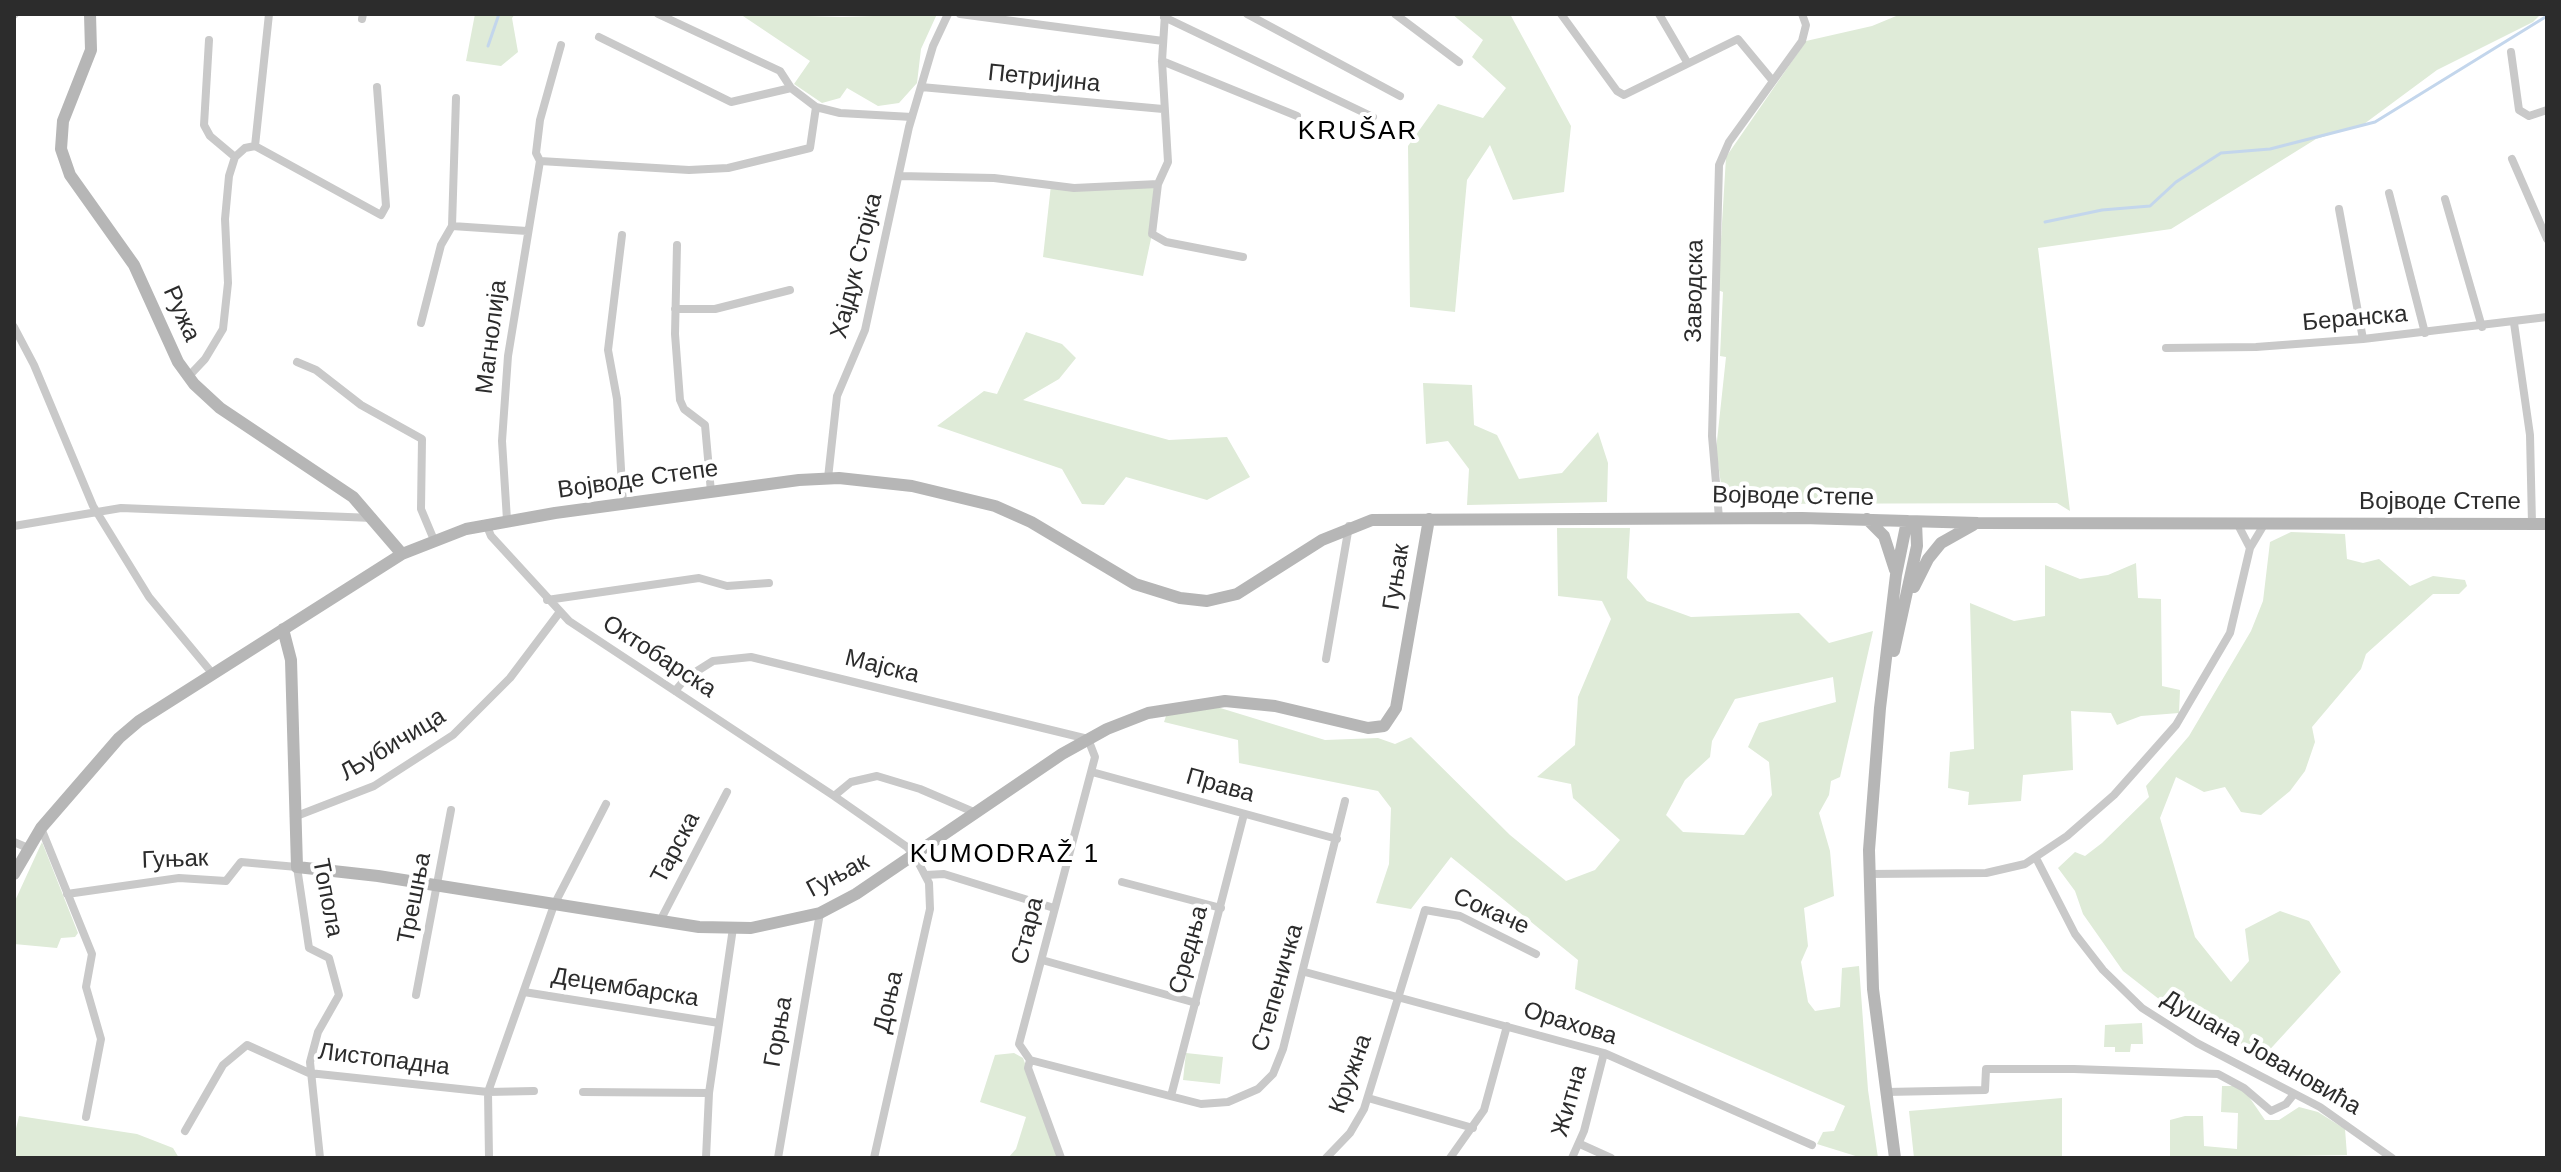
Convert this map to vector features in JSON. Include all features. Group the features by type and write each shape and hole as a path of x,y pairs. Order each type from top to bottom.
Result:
{"street":[{"name":"Ружа","path":"90,14 91,50 63,121 61,149 70,175 134,265 170,346 188,377 220,408 345,490 402,554"},
{"path":"255,146 269,14"},
{"path":"658,14 780,71 791,88 816,107 840,113 912,117"},
{"path":"899,176 933,46 948,14"},
{"path":"960,14 1163,41"},
{"path":"1247,14 1400,96"},
{"path":"1395,14 1459,62"},
{"path":"1561,14 1617,91 1624,95 1738,39 1772,80"},
{"path":"1659,14 1687,62"},
{"name":"Заводска","path":"1719,518 1712,436 1719,168 1729,142 1802,41 1806,25 1802,14"},
{"path":"1243,257 1154,238 1158,184 1168,162 1163,109 1164,15 1373,117"},
{"path":"599,37 731,102 791,88"},
{"path":"209,40 204,125 210,136 235,157"},
{"name":"Магнолија","path":"507,520 503,419 513,318 540,161 536,153 546,89 554,81 561,45"},
{"path":"2511,52 2518,105 2525,115 2547,110"},
{"path":"1162,61 1297,116"},
{"path":"188,377 211,351 223,329 228,283 226,205 235,157 245,148 255,146 381,215 386,206 377,87"},
{"name":"Петријина","path":"921,87 1163,109"},
{"path":"421,323 441,245 452,226 456,98"},
{"path":"540,161 709,170 807,150 812,145 816,107"},
{"path":"2512,159 2547,239"},
{"name":"Хајдук Стојка","path":"828,478 837,396 861,341 899,176 994,178 1074,188 1158,184"},
{"path":"2389,193 2425,333"},
{"path":"2445,199 2482,327"},
{"path":"2339,209 2363,339"},
{"path":"452,226 527,231"},
{"path":"622,235 608,350 617,399 623,504"},
{"path":"677,245 675,309 680,400 684,409 705,425 711,492"},
{"path":"675,309 715,309 790,290"},
{"name":"Беранска","path":"2166,348 2256,347 2363,339 2547,317"},
{"path":"2514,323 2530,435 2532,524"},
{"path":"14,327 97,512 149,597 212,673"},
{"path":"297,362 316,370 361,405 422,439 421,509 434,540"},
{"name":"Војводе Степе","path":"14,874 41,828 123,733 212,673 402,554 434,540 507,520 828,478 912,486 982,501 1031,522 1135,584 1191,600 1216,600 1237,594 1349,526 1372,520 1719,518 1978,523 2547,524"},
{"path":"14,526 97,512 168,509 373,518"},
{"name":"Гуњак","path":"67,894 179,878 226,881 241,862 439,886 660,921 733,928 781,923 820,913 915,856 1088,739 1148,713 1225,701 1275,706 1368,728 1384,726 1396,708 1429,519"},
{"path":"1867,519 1884,536 1896,575"},
{"path":"1895,1158 1870,952 1868,874 1880,708 1896,575 1912,522"},
{"path":"1880,708 1917,546 1912,522"},
{"path":"1904,608 1934,551 1952,534 1978,523"},
{"path":"2237,523 2250,548"},
{"path":"1868,874 1986,873 2036,858 2114,795 2160,746 2187,710 2230,633 2250,548 2265,523"},
{"name":"Октобарска","path":"486,524 491,536 559,613 834,796 910,848 915,856"},
{"path":"1326,659 1349,526"},
{"path":"547,600 699,578 727,586 769,583"},
{"name":"Љубичица","path":"294,817 374,786 453,735 510,678 559,613"},
{"name":"Топола","path":"283,629 291,660 297,867 309,948 329,958 339,995 318,1032 309,1073 320,1158"},
{"name":"Мајска","path":"675,691 686,678 713,661 751,657 1088,739"},
{"name":"Стара","path":"1030,1060 1019,1041 1092,772 1095,751 1088,739"},
{"name":"Права","path":"1092,772 1337,839"},
{"path":"834,796 851,782 877,776 920,789 976,813"},
{"name":"Тарска","path":"660,921 727,792"},
{"name":"Степеничка","path":"1030,1060 1171,1096 1220,1104 1249,1095 1266,1081 1283,1049 1305,972 1345,801"},
{"path":"489,1158 488,1092 554,905 606,804"},
{"name":"Трешња","path":"416,995 451,810"},
{"name":"Средња","path":"1171,1096 1244,814"},
{"path":"41,828 92,954 86,987 101,1034 86,1117"},
{"path":"14,842 28,848"},
{"name":"Доња","path":"874,1158 930,909 925,875 915,856"},
{"name":"Душана Јовановића","path":"2036,858 2075,934 2103,970 2131,998 2180,1034 2335,1116 2392,1158"},
{"path":"925,875 944,874 1054,908"},
{"path":"1122,882 1221,908"},
{"name":"Сокаче","path":"1397,996 1421,914 1428,909 1460,916 1536,954"},
{"name":"Горња","path":"778,1158 820,913"},
{"path":"706,1158 709,1093 733,928"},
{"path":"1042,960 1196,1003"},
{"name":"Орахова","path":"1305,972 1604,1053 1812,1145"},
{"name":"Децембарска","path":"524,992 719,1023"},
{"name":"Кружна","path":"1326,1158 1350,1133 1368,1098 1397,996"},
{"path":"1450,1158 1473,1128 1487,1102 1507,1026"},
{"name":"Листопадна","path":"185,1131 223,1065 239,1048 247,1045 309,1073 488,1092 534,1091"},
{"name":"Житна","path":"1572,1158 1580,1144 1604,1053"},
{"path":"1030,1060 1028,1068 1061,1158"},
{"path":"1886,1092 1985,1090 1986,1069 2074,1069 2218,1074 2244,1088 2271,1111 2286,1104 2294,1094"},
{"path":"583,1092 709,1093"},
{"path":"1368,1098 1473,1128"},
{"path":"1580,1144 1611,1158"}],"green space":[{"path":"475,14 515,14 512,18 518,52 501,66 466,61"},
{"path":"740,14 842,17 937,14 921,49 917,83 899,103 878,106 847,88 840,98 822,103 794,84 810,61"},
{"path":"1452,14 1510,14 1571,126 1564,192 1513,200 1490,145 1467,180 1455,312 1410,307 1408,146 1438,104 1483,118 1506,88 1472,57 1483,40"},
{"path":"1901,14 2541,14 2533,22 2437,70 2364,124 2316,139 2171,229 2038,248 2070,511 2057,503 1724,504 1716,450 1726,357 1720,356 1723,292 1718,290 1726,157 1806,41 1872,26"},
{"path":"1051,185 1154,187 1152,234 1143,276 1043,257"},
{"path":"1026,332 1062,344 1076,358 1059,379 1023,400 1169,440 1227,437 1250,477 1207,500 1126,477 1104,505 1082,504 1062,469 937,426 984,391 997,394"},
{"path":"1423,383 1472,385 1474,425 1497,435 1519,479 1562,473 1598,432 1608,463 1607,502 1467,505 1469,469 1448,441 1426,444"},
{"path":"1557,528 1630,528 1627,578 1647,601 1691,617 1799,613 1829,643 1873,631 1840,777 1831,781 1829,795 1819,813 1830,851 1834,896 1804,908 1808,946 1801,962 1808,1002 1815,1011 1840,1007 1842,968 1859,966 1868,1090 1878,1158 1862,1158 1817,1144 1823,1132 1834,1131 1845,1106 1575,989 1578,960 1451,857 1411,909 1376,903 1389,864 1391,808 1378,791 1239,763 1238,740 1164,722 1167,713 1217,707 1325,740 1378,738 1395,744 1411,737 1510,835 1566,881 1595,870 1620,840 1573,798 1571,784 1537,777 1575,745 1578,697 1611,619 1602,601 1558,596","holes":["1833,677 1836,702 1759,723 1748,747 1769,762 1772,795 1744,835 1683,832 1666,815 1685,780 1710,757 1712,741 1735,699"]},
{"path":"2291,532 2345,534 2347,559 2363,563 2379,559 2410,586 2433,576 2465,580 2467,586 2459,594 2433,594 2366,654 2361,669 2312,727 2315,742 2305,771 2290,791 2261,815 2241,812 2225,787 2204,792 2176,777 2160,818 2195,937 2231,982 2249,961 2245,929 2280,911 2309,921 2341,972 2263,1057 2224,1042 2178,1014 2123,971 2083,914 2075,891 2058,868 2075,852 2085,856 2102,843 2149,797 2146,786 2189,736 2251,631 2263,601 2270,542"},
{"path":"2136,563 2138,598 2161,599 2162,686 2180,690 2179,713 2141,716 2117,725 2111,713 2071,711 2073,770 2023,775 2021,801 1968,805 1969,792 1948,788 1950,752 1974,749 1970,603 2014,621 2045,616 2045,565 2080,579 2108,575"},
{"path":"42,842 78,933 75,937 61,938 57,948 14,944 14,903"},
{"path":"2142,1023 2143,1044 2131,1044 2130,1052 2115,1052 2115,1047 2104,1047 2105,1025"},
{"path":"1014,1053 1023,1058 1061,1158 1008,1158 1016,1149 1026,1117 980,1102 995,1055"},
{"path":"1186,1053 1223,1057 1220,1084 1183,1080"},
{"path":"2222,1086 2236,1086 2247,1094 2265,1120 2279,1120 2299,1107 2318,1112 2345,1129 2347,1155 2170,1158 2170,1120 2185,1116 2203,1116 2204,1146 2237,1149 2238,1113 2221,1112"},
{"path":"2062,1098 2062,1158 1914,1158 1909,1111"},
{"path":"19,1116 137,1134 173,1148 179,1158 15,1158 14,1137"}],"waterway":[{"path":"488,46 499,14"},
{"path":"2045,222 2102,210 2150,206 2176,182 2221,153 2270,149 2375,122 2547,16"}],"district":[{"name":"KRUŠAR","path":"1358,132"},
{"name":"KUMODRAŽ 1","path":"1005,855"}]}
